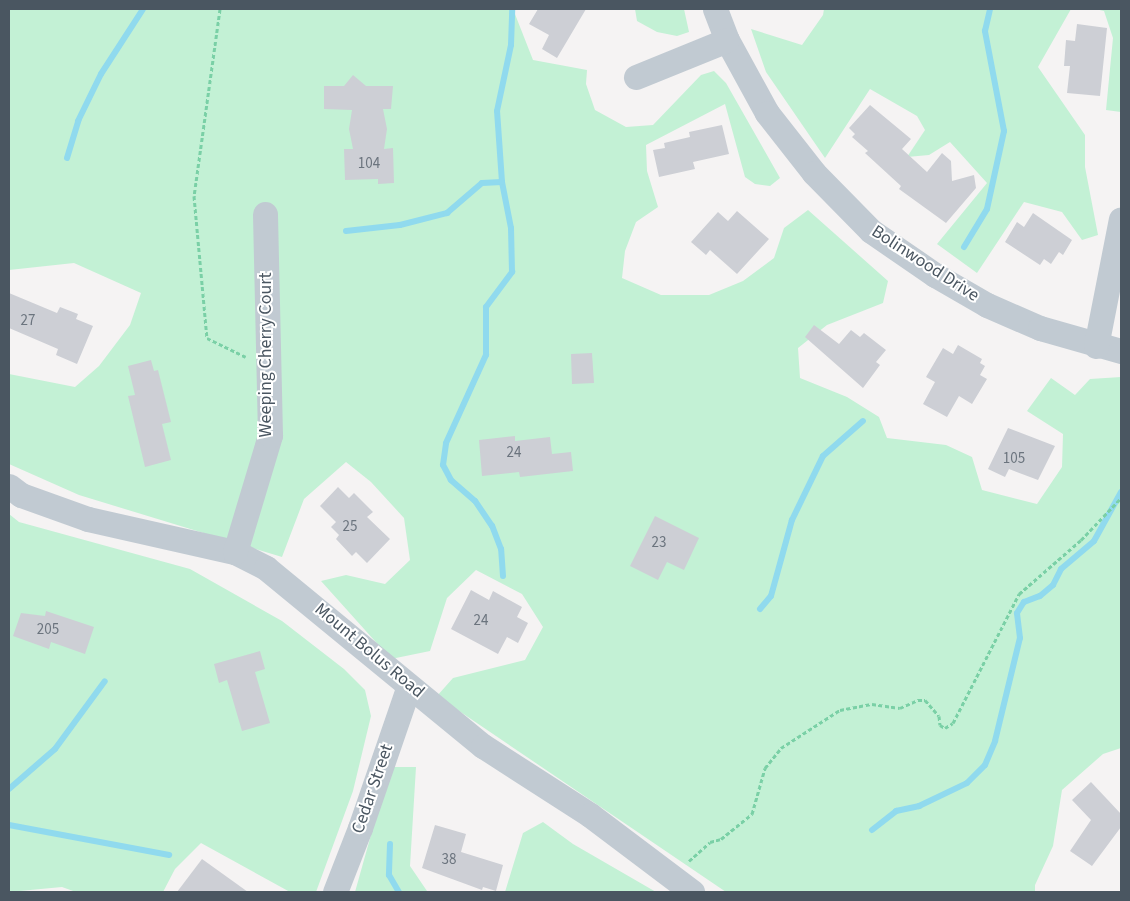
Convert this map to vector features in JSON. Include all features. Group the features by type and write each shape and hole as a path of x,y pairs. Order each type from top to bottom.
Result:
{"street":[{"name":"Bolinwood Drive","path":"715,9 726,40 767,113 814,173 871,231 935,275 987,304 1040,328 1096,346 1121,351"},
{"path":"636,77 726,40"},
{"name":"Weeping Cherry Court","path":"235,552 270,435 265,214"},
{"path":"1096,346 1121,219"},
{"name":"Mount Bolus Road","path":"9,486 21,495 88,519 235,552 266,568 311,602 408,686 483,746 590,815 692,892"},
{"name":"Cedar Street","path":"335,892 360,828 408,686"}],"path":[{"path":"220,9 194,196 207,338 269,368"},
{"path":"672,877 710,842 721,838 752,814 765,768 780,748 840,710 872,704 900,708 918,700 925,700 939,716 940,725 945,728 953,723 1019,594 1081,540 1121,498"}],"green space":[{"path":"9,9 513,9 533,60 587,70 586,84 595,110 626,127 653,125 701,75 714,71 726,83 780,178 770,186 755,184 745,177 725,104 646,145 647,171 658,207 636,222 625,251 622,278 661,295 709,295 743,281 774,258 784,228 808,210 888,281 883,303 827,325 798,348 800,378 847,397 879,417 887,438 946,445 972,457 982,490 1037,504 1062,467 1063,434 1027,411 1051,378 1075,395 1090,379 1121,377 1121,748 1103,754 1062,790 1053,846 1035,885 1035,892 726,892 437,696 453,678 525,660 543,627 522,594 476,570 447,598 430,651 391,659 321,581 346,575 385,584 410,560 404,518 371,482 346,462 304,499 282,557 79,495 9,464 9,374 75,387 99,366 130,325 141,293 74,263 9,270"},
{"path":"635,9 684,9 689,32 677,36 657,32 637,21"},
{"path":"824,9 1071,9 1038,67 1085,135 1085,167 1098,235 1082,240 1062,212 1024,202 977,273 937,244 987,183 950,142 929,155 907,157 925,130 917,116 870,89 825,158 766,72 751,29 802,45 823,15"},
{"path":"1095,9 1121,9 1121,112 1106,110 1113,38 1104,11"},
{"path":"9,514 19,522 190,569 282,621 344,669 365,690 371,716 353,791 316,892 290,892 201,843 175,869 163,892 76,892 62,887 9,892"},
{"path":"390,767 416,767 410,866 427,891 432,892 355,892"},
{"path":"543,822 573,844 656,892 505,892 523,833"}],"building":[{"path":"538,9 586,9 557,58 542,49 549,35 529,24"},
{"path":"1077,24 1107,28 1100,96 1067,93 1070,66 1064,66 1066,40 1075,41"},
{"path":"353,75 366,86 393,86 391,109 383,109 387,129 384,149 393,148 394,183 378,184 378,179 345,180 344,149 353,149 349,129 352,110 324,109 324,86 344,86"},
{"path":"870,105 911,139 902,149 927,172 942,153 951,161 952,181 974,175 976,188 946,223 899,189 901,186 865,153 868,151 852,137 855,134 849,128"},
{"path":"722,125 729,154 693,162 695,169 659,177 653,150 665,148 664,143 690,137 689,132"},
{"path":"737,211 769,239 737,274 710,250 706,255 691,242 718,212 728,221"},
{"path":"1033,213 1072,240 1063,255 1059,252 1051,264 1044,259 1040,265 1005,242 1017,222 1024,227"},
{"path":"9,293 57,313 60,307 78,314 76,319 93,326 77,364 56,355 58,349 9,328"},
{"path":"814,325 839,344 851,330 860,337 864,333 886,350 876,362 880,365 863,388 805,337"},
{"path":"958,345 982,359 980,363 985,366 980,375 987,379 972,404 959,396 947,417 923,404 935,382 926,377 943,348 953,354"},
{"path":"592,353 594,383 572,384 571,354"},
{"path":"151,360 154,371 158,370 171,422 162,424 171,460 145,467 128,396 135,395 128,366"},
{"path":"1008,428 1055,446 1038,480 1009,469 1005,477 988,469"},
{"path":"515,436 515,441 550,437 552,454 571,452 573,471 520,477 519,472 482,476 479,440"},
{"path":"338,487 349,498 354,493 373,512 367,517 390,539 367,563 356,552 352,556 336,539 339,535 331,527 336,522 320,506"},
{"path":"655,516 699,538 684,570 667,562 658,580 630,566"},
{"path":"471,590 489,600 493,591 522,607 517,617 528,623 518,643 507,637 498,654 451,629"},
{"path":"46,611 94,627 85,654 51,642 49,649 13,636 21,613 45,616"},
{"path":"260,651 265,669 255,672 270,723 242,731 227,680 219,683 214,664"},
{"path":"1091,782 1121,814 1121,827 1092,866 1070,851 1091,820 1072,800"},
{"path":"435,825 466,834 461,852 503,865 496,891 483,887 482,890 422,868"},
{"path":"202,859 248,892 177,892"}],"waterway":[{"path":"67,158 78,121 101,74 143,9"},
{"path":"503,576 501,549 492,526 475,501 451,480 443,465 446,443 486,355 486,307 512,272 511,228 502,182 497,111 511,45 512,9"},
{"path":"964,247 987,209 1004,131 985,31 990,9"},
{"path":"346,231 400,225 447,213 482,183 502,182"},
{"path":"760,609 771,596 792,520 823,456 863,421"},
{"path":"872,830 896,811 919,806 967,783 985,765 995,741 1020,638 1017,613 1024,602 1040,596 1053,585 1061,569 1094,541 1121,492"},
{"path":"9,789 55,749 105,681"},
{"path":"9,825 169,855"},
{"path":"390,844 389,875 399,892"}]}
